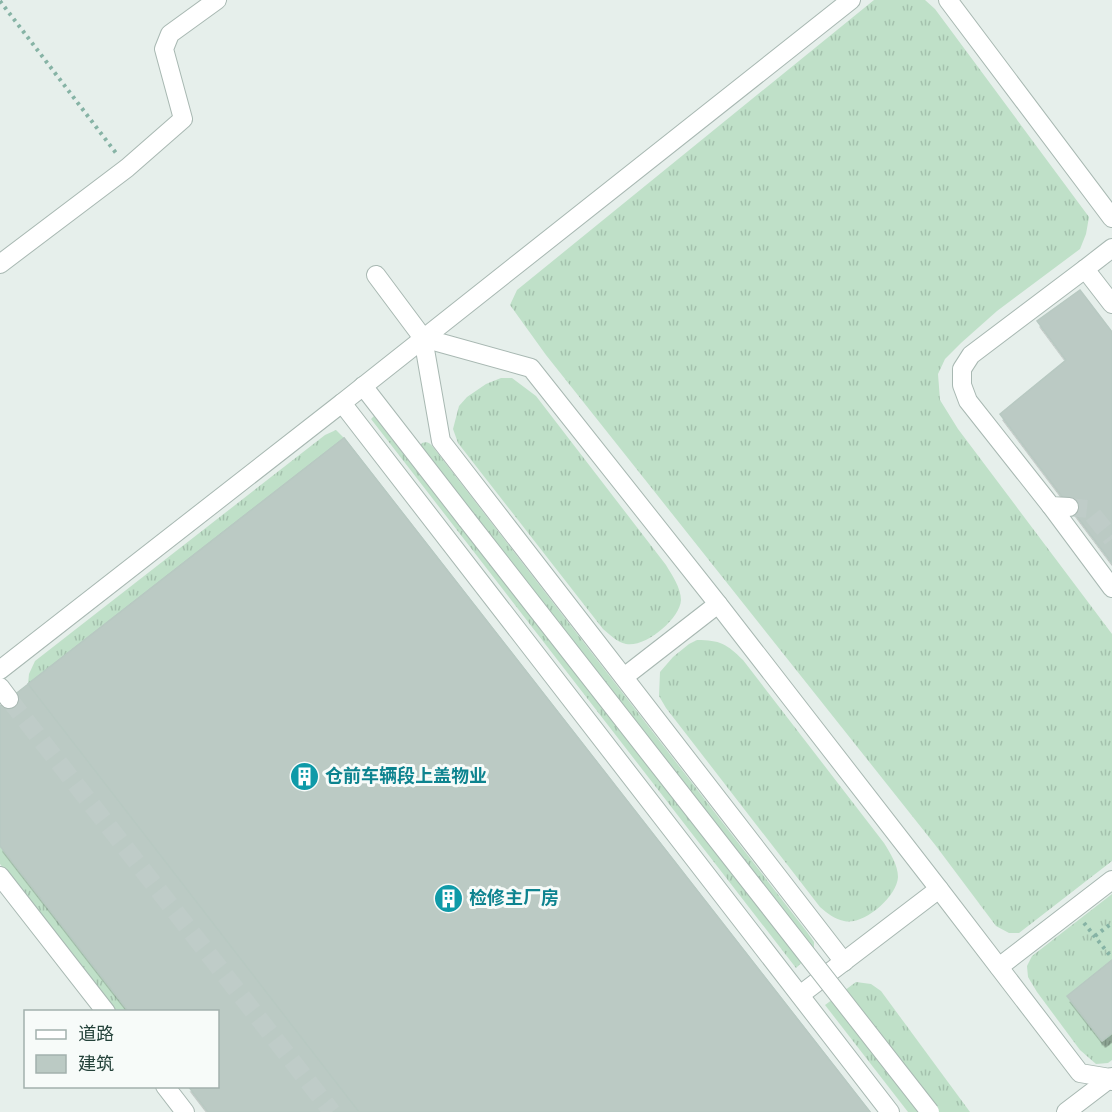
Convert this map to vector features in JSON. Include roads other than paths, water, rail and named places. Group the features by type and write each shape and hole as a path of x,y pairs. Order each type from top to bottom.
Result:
{"street":[{"path":"0,264 127,168 183,118 164,49 170,34 217,0"},
{"path":"0,670 851,0"},
{"path":"948,0 1112,218"},
{"path":"1112,248 971,355 962,369 962,385 968,401 1060,507 1112,588"},
{"path":"1085,269 1112,304"},
{"path":"376,275 423,338 441,441 844,962"},
{"path":"423,338 531,368 718,604 1080,1073 1111,1079"},
{"path":"363,386 930,1112"},
{"path":"342,403 890,1112"},
{"path":"624,677 718,604"},
{"path":"0,876 105,1010"},
{"path":"999,967 1112,880"},
{"path":"800,995 939,889"},
{"path":"1066,1112 1111,1079"},
{"path":"167,1088 185,1112"}],"tunnel":[{"path":"1069,507 1088,509 1112,539"},
{"path":"9,699 332,1112"}],"place":[{"name":"仓前车辆段上盖物业","path":"304,776"},
{"name":"检修主厂房","path":"448,898"}]}
